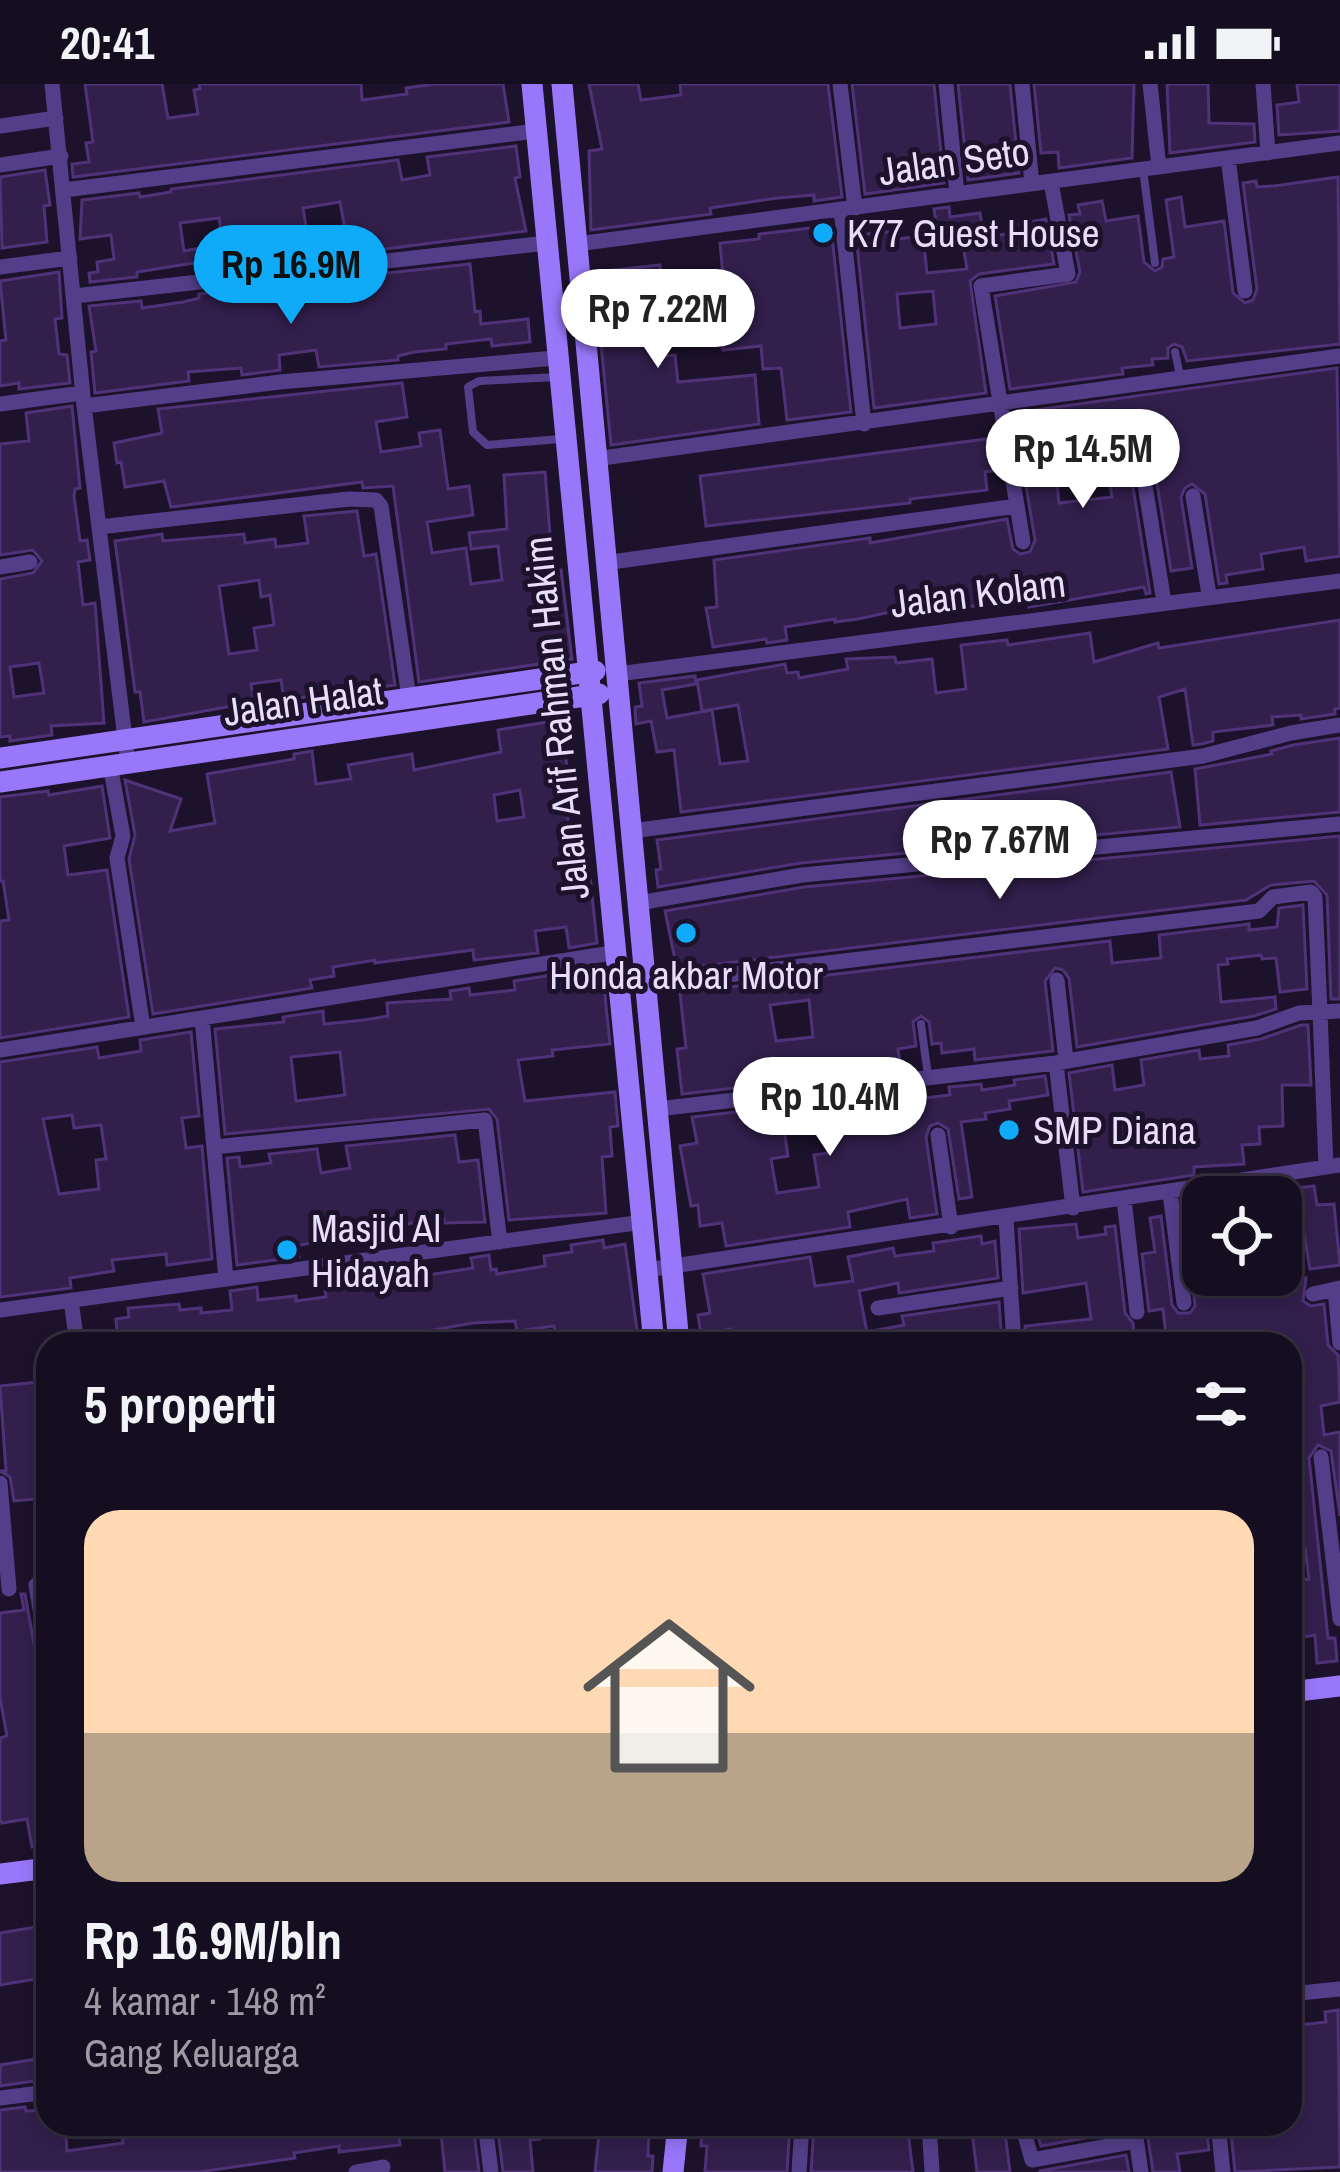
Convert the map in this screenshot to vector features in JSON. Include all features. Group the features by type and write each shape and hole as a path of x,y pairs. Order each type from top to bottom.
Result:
{"main road":[{"path":"532,85 561,84"},
{"name":"Jalan Arif Rahman Hakim","path":"561,84 678,1332"},
{"name":"Jalan Arif Rahman Hakim","path":"532,85 653,1332"},
{"name":"Jalan Halat","path":"0,758 586,672 618,678"},
{"name":"Jalan Halat","path":"0,782 589,696 618,678"},
{"path":"1302,1691 1340,1686"},
{"path":"0,1874 36,1870"},
{"path":"673,2172 677,2136"}],"street":[{"path":"52,84 83,399 124,737 119,764 123,836 117,858 142,1028"},
{"path":"840,84 864,424"},
{"path":"946,84 957,194"},
{"path":"1022,84 1032,184"},
{"path":"1150,84 1151,168"},
{"path":"1263,84 1268,153"},
{"path":"0,126 56,118"},
{"path":"64,190 536,131"},
{"name":"Jalan Seto","path":"577,244 1340,143"},
{"path":"0,165 61,156"},
{"path":"1228,158 1245,291"},
{"path":"1023,542 981,286 1068,274 1051,182"},
{"path":"74,296 548,243"},
{"path":"0,267 70,258"},
{"path":"595,459 1340,356"},
{"path":"0,404 556,367"},
{"path":"1144,479 1164,602"},
{"path":"1193,496 1209,595"},
{"path":"99,527 368,498 381,506 409,698"},
{"path":"604,563 1017,506"},
{"path":"0,567 30,562"},
{"name":"Jalan Kolam","path":"618,678 1340,581"},
{"path":"631,831 1203,756 1340,725"},
{"path":"638,903 802,875 1340,824"},
{"path":"645,985 1259,911 1273,896 1311,892 1333,1166 647,1270"},
{"path":"0,1050 618,952"},
{"path":"1057,980 1073,1208"},
{"path":"657,1109 1061,1062 1257,1028 1299,1013 1340,1011"},
{"path":"202,1018 226,1279"},
{"path":"214,1147 485,1120 500,1242"},
{"path":"938,1135 951,1226"},
{"path":"1170,1193 1184,1303"},
{"path":"1124,1200 1138,1312"},
{"path":"1006,1218 1013,1332"},
{"path":"0,1310 643,1222"},
{"path":"878,1309 1011,1288"},
{"path":"1313,1294 1337,1288 1340,1343"},
{"path":"70,1300 75,1332"},
{"path":"1321,1457 1340,1619"},
{"path":"0,1484 4,1589 36,1585"},
{"path":"1302,1993 1340,1989"},
{"path":"0,2098 36,2094"},
{"path":"486,2136 491,2172"},
{"path":"799,2172 801,2136"},
{"path":"930,2136 932,2172"},
{"path":"1025,2136 1032,2160 1072,2156 1127,2136"},
{"path":"1135,2136 1141,2172"},
{"path":"1219,2136 1223,2172"},
{"path":"356,2172 383,2168"}],"lane":[{"path":"1151,168 1155,263"},
{"path":"1175,352 1180,378"},
{"path":"556,367 468,387 473,432 487,445 563,440"},
{"path":"921,1024 928,1077"}],"building":[{"path":"85,84 162,84 168,118 198,114 194,90 200,89 199,84 361,84 362,100 407,94 406,88 435,84 503,84 509,122 73,177 72,164 89,162 86,143 93,142"},
{"path":"589,84 638,84 641,100 681,95 680,84 828,84 842,197 778,198 710,208 711,214 591,230 589,151 602,149"},
{"path":"852,84 934,84 944,183 865,194"},
{"path":"958,84 1010,84 1019,173 968,180"},
{"path":"1034,84 1134,84 1132,158 1059,168 1058,152 1041,153"},
{"path":"1167,84 1208,84 1209,123 1254,124 1255,142 1170,153"},
{"path":"1297,84 1340,84 1340,131 1279,135 1277,105 1299,102"},
{"path":"516,146 520,177 515,178 526,231 377,250 375,241 348,246 340,202 303,208 310,251 195,270 194,263 90,282 89,273 98,272 97,262 114,259 111,235 80,239 82,200 139,193 140,197 398,160 402,180 430,175 427,157","holes":["219,218 223,244 184,251 180,223"]},
{"path":"45,170 50,205 44,206 47,242 2,248 0,177"},
{"path":"1338,177 1340,344 1187,361 1182,347 1174,344 1168,348 1168,358 1152,359 1153,365 1122,368 1123,374 1010,389 995,296 1076,282 1080,272 1069,215 1080,214 1078,205 1102,201 1106,221 1138,216 1144,262 1155,271 1162,267 1163,259 1174,257 1166,200 1181,197 1185,227 1224,221 1233,293 1245,303 1253,300 1257,289 1243,183 1274,186"},
{"path":"949,207 950,217 980,213 984,238 1011,233 1010,226 1046,219 1054,264 979,274 970,281 986,393 874,408 856,235 895,231 896,239 923,236 927,273 967,269 962,240 939,243 934,209","holes":["933,291 936,324 900,328 897,294"]},
{"path":"811,228 812,238 832,236 851,412 787,420 781,368 763,369 761,346 723,350 720,243"},
{"path":"470,264 475,312 480,311 481,324 528,319 530,342 492,346 491,339 446,344 446,349 414,352 398,360 319,367 316,350 279,355 280,370 242,375 241,368 188,372 189,381 95,393 91,352 96,351 89,306 141,301 142,308 183,302 199,294 278,285 279,290 307,286 306,282"},
{"path":"660,265 663,292 655,293 657,326 649,327 652,357 675,355 678,382 755,375 759,424 611,445 600,334 605,333 602,298 597,299 594,272"},
{"path":"59,272 62,318 55,319 59,354 67,355 70,383 19,389 19,383 0,386 0,341 6,340 0,281"},
{"path":"1337,368 1340,556 1306,561 1304,547 1261,554 1263,569 1226,575 1227,583 1219,584 1205,494 1192,484 1181,497 1192,568 1171,571 1156,477 1143,467 1132,481 1150,593 1144,587 1029,607 1028,597 968,607 967,601 938,606 937,602 858,619 785,627 787,640 713,647 706,608 717,607 714,560 870,538 870,543 1007,519 1013,549 1020,554 1030,552 1035,540 1014,413","holes":["1107,465 1112,497 1059,503 1056,474"]},
{"path":"402,383 407,417 376,422 381,452 421,446 419,433 440,430 448,489 469,486 473,515 427,522 432,553 466,548 471,584 502,580 498,546 471,549 469,533 507,529 504,475 545,472 553,571 561,570 572,659 419,682 393,486 363,488 362,482 171,507 164,481 125,487 121,462 117,463 114,443 162,433 158,409"},
{"path":"72,406 80,488 74,496 80,541 87,540 90,560 78,562 83,605 95,603 104,723 51,726 52,735 10,741 10,736 0,737 0,579 33,573 42,561 33,550 0,555 0,444 29,441 26,413","holes":["39,663 44,693 14,697 10,667"]},
{"path":"994,438 999,470 985,472 987,490 706,526 700,476"},
{"path":"357,511 364,556 376,554 395,685 284,700 281,680 251,684 254,702 144,722 140,692 135,692 115,541 162,534 163,541 244,534 245,543 275,539 276,547 308,543 304,516","holes":["259,580 261,597 270,595 274,625 254,628 257,650 229,654 219,586"]},
{"path":"1340,620 1340,708 1335,714 1272,717 1273,725 1213,732 1213,741 1193,745 1185,689 1159,697 1168,749 681,812 674,750 657,752 651,721 636,724 635,707 642,706 639,683 695,676 696,684 662,690 667,718 712,710 720,764 748,761 738,705 702,711 697,680 785,664 787,673 798,672 799,678 848,669 846,659 895,657 896,663 932,659 936,693 966,689 961,645 1007,640 1008,645 1090,633 1094,662 1158,643 1159,648"},
{"path":"572,718 573,734 563,735 571,799 566,800 569,829 565,830 569,859 588,856 597,943 569,948 566,927 535,931 538,953 474,960 473,950 375,960 333,967 334,976 310,980 312,988 153,1014 129,859 135,835 125,780 181,799 170,831 215,823 207,774 294,759 294,754 312,751 316,784 351,779 348,765 412,754 414,770 501,752 498,730","holes":["520,790 524,817 497,821 494,795"]},
{"path":"1340,738 1340,812 1200,825 1195,769"},
{"path":"1171,772 1180,827 801,863 658,887 657,840"},
{"path":"102,786 110,838 64,846 68,875 107,870 129,1017 0,1038 0,921 9,920 0,881 0,797"},
{"path":"1340,836 1340,999 1331,999 1327,895 1314,881 1271,885 1246,900 677,969 665,911 804,887"},
{"path":"1303,905 1307,989 1280,992 1276,958 1227,959 1228,964 1218,965 1221,1002 1275,997 1276,1009 1254,1016 1077,1047 1069,978 1055,968 1045,981 1053,1051 975,1060 974,1049 942,1053 941,1043 932,1044 929,1022 921,1016 913,1022 916,1046 898,1049 901,1069 838,1076 836,1067 790,1073 789,1064 751,1069 753,1086 682,1094 677,1049 686,1048 680,993 1110,941 1112,963 1161,958 1159,935 1249,924 1249,930 1277,927 1279,908","holes":["809,1000 813,1037 776,1041 770,1005"]},
{"path":"602,967 610,1044 552,1050 553,1056 518,1060 525,1101 615,1092 618,1126 610,1127 612,1156 602,1157 606,1213 509,1220 497,1119 489,1109 225,1134 215,1029 284,1022 283,1017 323,1011 324,1024 364,1020 388,1016 387,1003 451,999 450,991 469,988 470,995 515,990 514,981","holes":["340,1052 345,1095 296,1101 291,1057"]},
{"path":"1308,1025 1311,1085 1282,1085 1283,1126 1259,1127 1260,1144 1242,1145 1244,1164 1194,1167 1194,1175 1083,1192 1069,1073 1112,1065 1115,1090 1144,1085 1141,1060 1199,1050 1200,1059 1229,1056 1228,1045"},
{"path":"191,1032 199,1116 182,1118 186,1148 202,1146 212,1259 167,1265 166,1254 112,1260 114,1271 70,1278 71,1288 0,1297 0,1062 97,1047 99,1058 141,1051 140,1040","holes":["72,1115 74,1128 101,1125 106,1159 96,1160 99,1189 59,1194 43,1119"]},
{"path":"1045,1076 1048,1095 1009,1101 1010,1109 961,1122 972,1197 959,1199 948,1129 938,1123 930,1126 926,1137 937,1214 910,1218 907,1199 848,1212 850,1227 726,1246 722,1223 700,1226 698,1205 691,1206 680,1146 697,1143 692,1117 913,1092 915,1099 950,1095 949,1087 981,1084 982,1090 1015,1085 1014,1080","holes":["823,1123 828,1153 814,1155 819,1187 777,1193 771,1159 788,1156 784,1129"]},
{"path":"455,1135 459,1162 478,1160 485,1222 444,1223 436,1217 388,1229 387,1220 356,1225 358,1241 300,1245 299,1257 237,1265 227,1158 239,1157 240,1167 271,1163 269,1154 317,1149 321,1173 350,1168 346,1146"},
{"path":"1314,1186 1317,1205 1334,1204 1340,1265 1310,1269 1302,1187"},
{"path":"1161,1216 1172,1305 1178,1313 1190,1313 1194,1296 1302,1296 1302,1278 1306,1278 1303,1301 1311,1306 1324,1304 1328,1345 1338,1355 1340,1402 1321,1406 1324,1435 1340,1432 1340,1516 1331,1451 1318,1445 1309,1458 1328,1638 1335,1638 1337,1661 1317,1663 1315,1635 1302,1637 1302,1579 1309,1579 1302,1548 1302,1332 1166,1332 1163,1309 1149,1311 1142,1254 1155,1252 1150,1218"},
{"path":"1076,1224 1078,1238 1106,1234 1105,1227 1115,1226 1125,1313 1134,1332 1025,1332 1025,1326 1091,1319 1086,1283 1023,1293 1019,1229"},
{"path":"981,1236 982,1244 995,1241 998,1278 899,1293 898,1283 859,1291 867,1332 701,1332 698,1315 710,1313 703,1274 810,1257 815,1286 853,1281 848,1257 893,1248 895,1256 934,1251 933,1243"},
{"path":"603,1240 604,1248 625,1244 637,1332 555,1332 554,1326 517,1331 515,1321 422,1332 117,1332 116,1319 129,1317 128,1308 179,1304 180,1310 201,1308 201,1313 232,1310 230,1291 257,1287 258,1300 326,1297 325,1291 473,1268 471,1258 489,1255 491,1270 496,1269 497,1274 545,1266 544,1256 572,1252 571,1245"},
{"path":"999,1302 1001,1332 867,1332 904,1325 902,1316"},
{"path":"36,1382 36,1499 14,1501 10,1477 0,1471 6,1471 0,1386"},
{"path":"21,1594 25,1594 36,1655 36,1846 32,1847 27,1819 0,1820 0,1738 7,1736 0,1698 0,1613 24,1610"},
{"path":"36,1927 36,1979 0,1985 0,1933"},
{"path":"1338,2010 1340,2167 1235,2172 1231,2136 1302,2136 1302,2025 1326,2022 1325,2012"},
{"path":"36,2059 36,2081 0,2086 0,2065"},
{"path":"0,2110 36,2111 36,2136 66,2136 67,2151 123,2143 122,2136 413,2136 399,2138 400,2145 339,2152 339,2146 294,2153 295,2158 199,2172 0,2172"},
{"path":"441,2136 474,2136 479,2172 445,2172"},
{"path":"498,2136 540,2136 530,2140 533,2172 503,2172"},
{"path":"599,2136 649,2136 652,2172 595,2172"},
{"path":"701,2136 789,2136 787,2172 705,2172 707,2146 701,2146"},
{"path":"813,2136 908,2136 913,2172 811,2172"},
{"path":"972,2136 1006,2136 1010,2172 977,2172"},
{"path":"1038,2136 1096,2136 1041,2146"},
{"path":"1148,2136 1207,2136 1209,2150 1177,2154 1180,2172 1153,2172"},
{"path":"1126,2155 1129,2172 1040,2172 1040,2171"}],"place":[{"name":"K77 Guest House","path":"823,233"},
{"name":"Honda akbar Motor","path":"686,933"},
{"name":"SMP Diana","path":"1009,1130"},
{"name":"Masjid Al Hidayah","path":"287,1250"}]}
